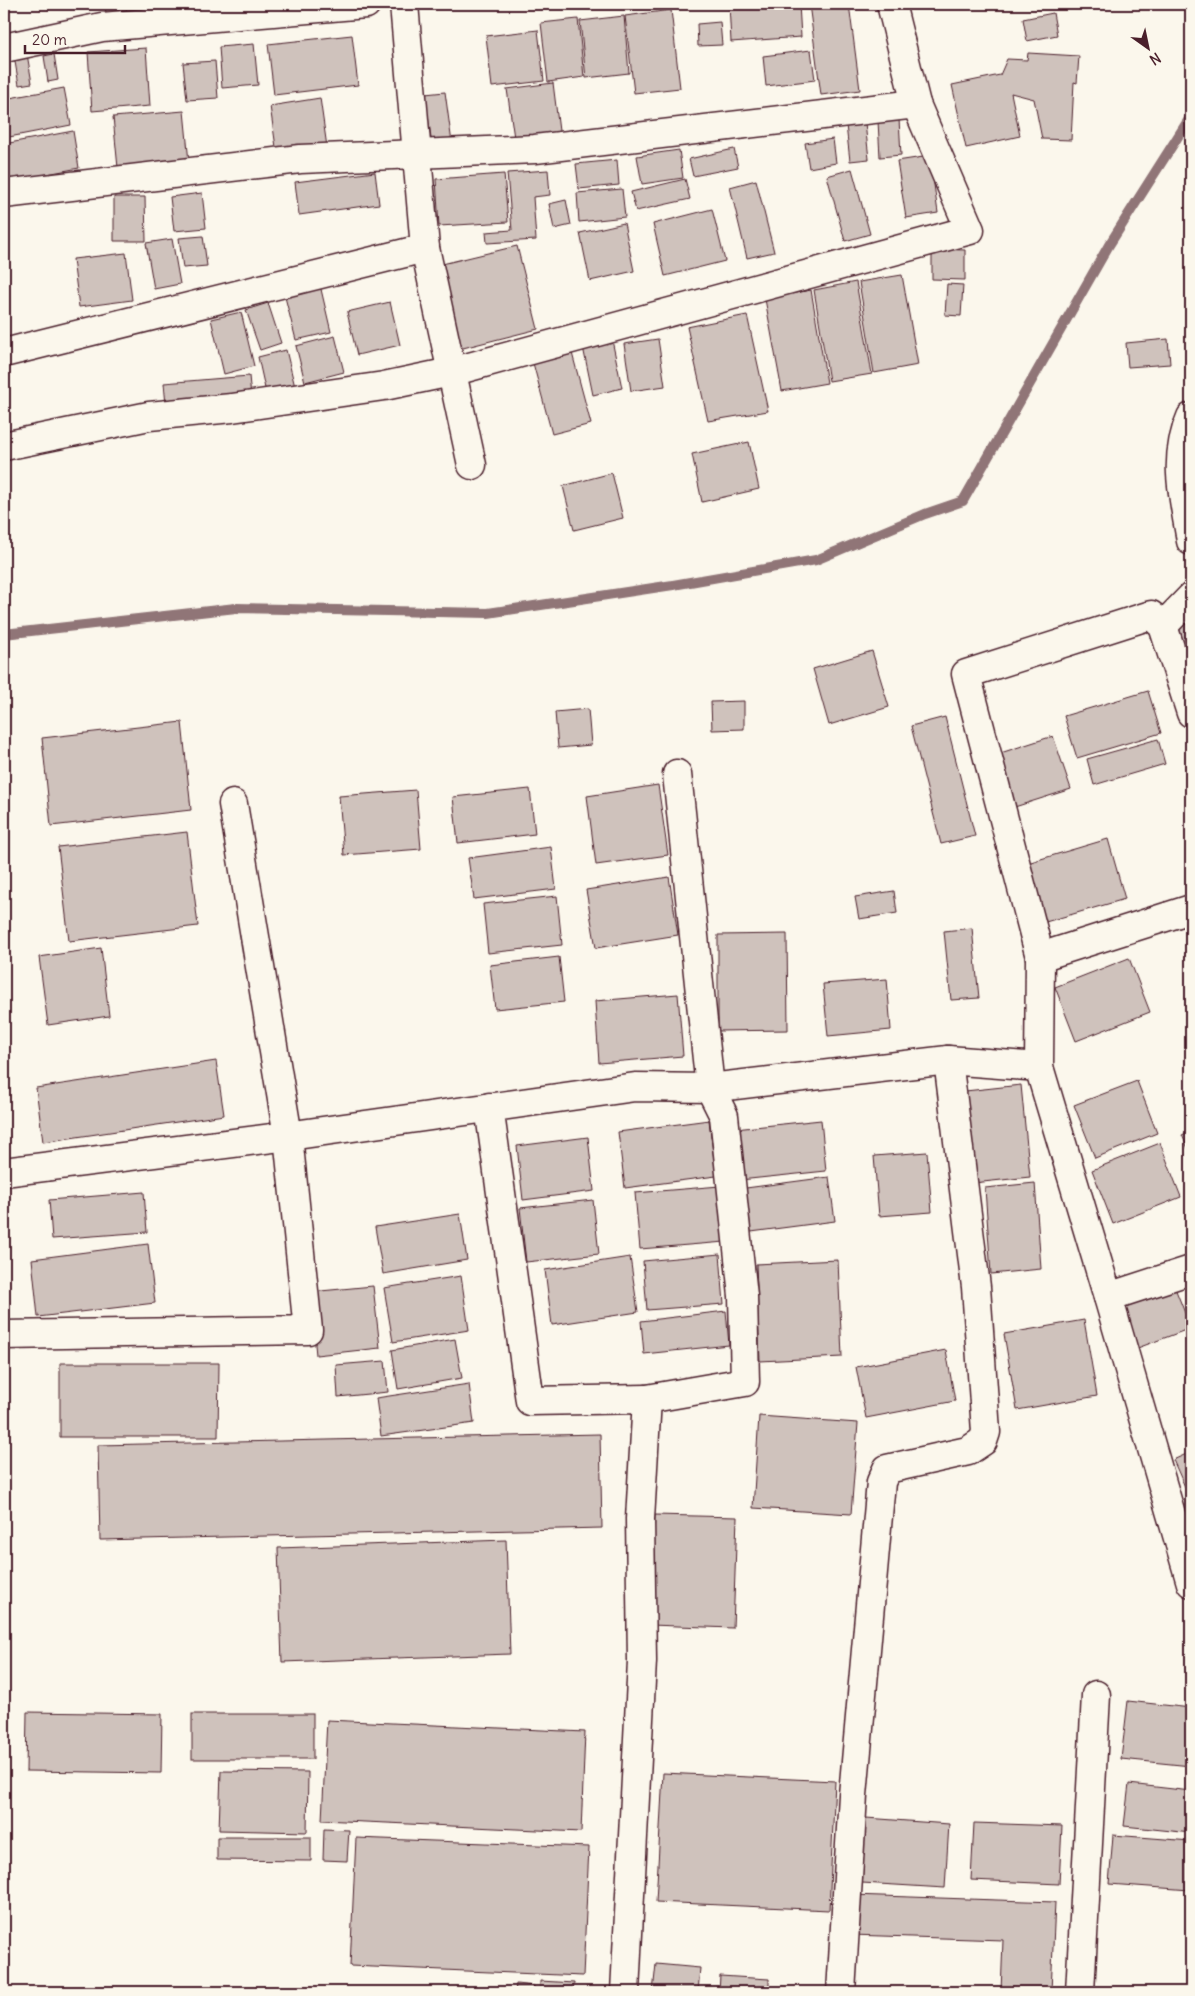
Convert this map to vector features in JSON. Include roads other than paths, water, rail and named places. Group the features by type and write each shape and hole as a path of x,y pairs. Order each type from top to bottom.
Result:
{"street":[{"path":"4,48 102,27 366,4"},
{"path":"404,4 425,248 472,465"},
{"path":"4,446 149,416 232,408 384,386 451,372 970,230 916,104 891,4"},
{"path":"4,194 300,159 534,149 916,104"},
{"path":"4,353 425,248"},
{"path":"1191,417 1183,441 1180,462 1191,541"},
{"path":"1163,626 1191,597"},
{"path":"1191,713 1163,626 1151,615 966,674 1040,957 1039,1067 1191,1583"},
{"path":"489,1107 530,1401 647,1399 745,1382 743,1296 724,1116 710,1088 677,774"},
{"path":"4,1336 308,1330 288,1136 233,804"},
{"path":"1040,957 1191,908"},
{"path":"4,1172 288,1136 635,1087 710,1088 948,1060 1039,1067"},
{"path":"841,1992 853,1795 881,1482 887,1469 968,1451 983,1441 986,1432 976,1287 948,1060"},
{"path":"1108,1297 1191,1270"},
{"path":"625,1992 642,1661 640,1519 647,1399"},
{"path":"1080,1992 1096,1695"}],"waterway":[{"path":"4,634 236,608 488,613 673,585 816,560 925,514 963,501 1109,245 1191,116"}]}
